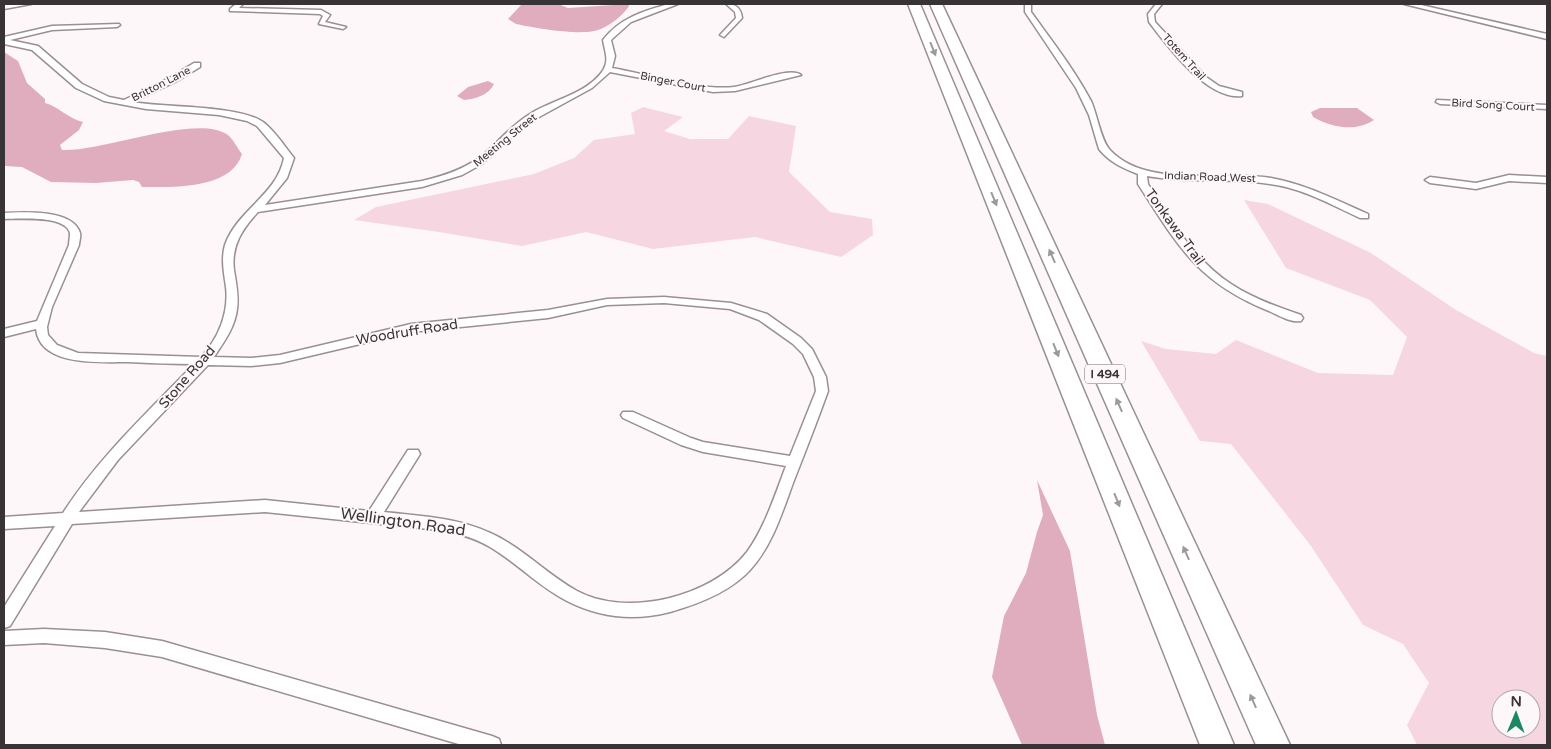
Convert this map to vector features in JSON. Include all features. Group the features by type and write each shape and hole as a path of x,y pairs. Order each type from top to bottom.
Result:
{"highway":[{"name":"I 494","path":"914,4 1217,745"},
{"name":"I 494","path":"936,4 1273,745"}],"street":[{"path":"4,7 28,4"},
{"path":"240,4 232,10 322,12 327,15 321,23 342,27"},
{"path":"607,70 612,60 607,41 614,31 634,17 675,4"},
{"path":"724,35 739,18 738,11 729,4"},
{"name":"Indian Road West","path":"1028,4 1028,12 1087,100 1102,147 1117,160 1142,172 1178,177 1246,177 1275,181 1305,190 1364,216"},
{"name":"Totem Trail","path":"1159,4 1151,14 1152,22 1203,79 1216,88 1239,94"},
{"path":"1408,4 1547,37"},
{"path":"4,41 52,28 117,25"},
{"name":"Stone Road","path":"4,41 35,48 79,86 124,103 235,115 260,124 286,152 289,158 289,166 286,173 235,235 229,249 226,262 232,298 228,322 220,339 203,362 113,456 83,494 4,621"},
{"name":"Britton Lane","path":"124,103 174,79 197,65"},
{"name":"Binger Court","path":"607,70 712,90 735,89 797,75"},
{"name":"Meeting Street","path":"254,210 411,186 451,176 482,160 532,116 584,91 607,70"},
{"name":"Bird Song Court","path":"1440,102 1547,107"},
{"name":"Tonkawa Trail","path":"1142,172 1143,184 1197,261 1226,286 1251,300 1297,318"},
{"path":"1430,180 1476,186 1509,178 1547,180"},
{"path":"4,216 58,219 69,223 75,229 77,236 41,324 4,333"},
{"name":"Woodruff Road","path":"41,324 43,337 48,344 65,354 77,357 251,362 280,359 379,334 548,314 607,302 664,300 731,306 763,317 798,341 816,363 822,391 795,462"},
{"path":"628,415 686,442 703,447 795,462"},
{"path":"374,516 413,454"},
{"name":"Wellington Road","path":"4,523 265,506 448,525 474,532 496,542 574,597 601,606 630,610 660,608 690,600 716,587 740,570 757,551 768,530 795,462"},
{"path":"4,638 44,636 105,640 162,649 377,714 492,745"}],"shaded area":[{"path":"522,4 558,4 568,8 628,4 629,6 618,18 604,28 587,32 567,32 516,24 508,19"},
{"path":"4,52 18,61 27,83 45,99 45,103 83,122 79,130 60,145 62,150 79,149 195,128 214,129 228,135 242,154 236,166 226,174 213,180 199,184 169,187 142,187 139,182 133,180 96,183 51,182 22,167 4,166"},
{"path":"488,81 494,84 489,91 481,96 464,100 457,96 468,87"},
{"path":"643,107 683,117 664,131 690,139 728,139 749,116 796,126 789,172 830,212 872,219 873,235 841,257 755,237 653,249 586,232 522,246 354,220 376,207 534,174 574,158 594,140 635,134 631,113"},
{"path":"1320,108 1357,108 1374,120 1360,126 1336,126 1313,117 1311,112"},
{"path":"1244,200 1268,204 1371,253 1456,310 1534,353 1547,356 1547,745 1417,745 1407,725 1429,683 1403,644 1363,625 1311,546 1231,444 1200,441 1141,341 1166,349 1216,354 1236,340 1318,373 1393,375 1407,337 1370,300 1286,268"},
{"path":"1037,480 1070,551 1097,715 1105,745 1022,745 992,677 1004,616 1026,573 1043,515"}]}
